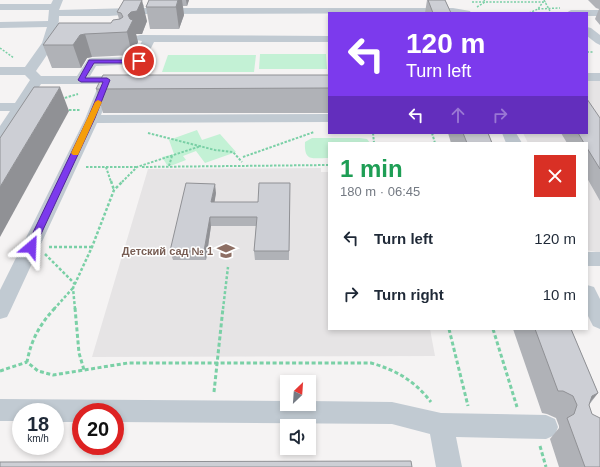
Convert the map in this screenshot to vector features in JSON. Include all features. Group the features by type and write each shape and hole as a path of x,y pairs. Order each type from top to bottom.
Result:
{"lane":[{"path":"136,11 141,0"},
{"path":"0,7 109,13 136,11 453,10 462,12"},
{"path":"568,10 600,12"},
{"path":"0,25 55,11"},
{"path":"0,137 38,77 51,39 55,11"},
{"path":"102,26 109,13"},
{"path":"588,31 600,41"},
{"path":"81,80 92,62 139,61 144,38 328,39"},
{"path":"51,39 65,39"},
{"path":"0,71 38,77 81,80 139,80"},
{"path":"588,77 600,77"},
{"path":"0,311 34,247 94,114 107,80"},
{"path":"0,107 19,107"},
{"path":"94,114 328,118"},
{"path":"588,259 600,259"},
{"path":"588,295 600,320"},
{"path":"0,410 392,413 441,425 535,427"},
{"path":"441,425 449,467"}],"path":[{"path":"484,1 544,2 551,12"},
{"path":"538,9 544,2"},
{"path":"531,12 538,9 568,10"},
{"path":"38,77 57,100 89,90 107,80"},
{"path":"62,110 94,114"},
{"path":"243,157 292,141 317,130"},
{"path":"172,139 215,150 233,152 242,162"},
{"path":"27,362 29,347 36,331 47,316 73,288 92,247 114,190 137,167 201,146"},
{"path":"169,166 172,156"},
{"path":"69,167 328,165"},
{"path":"106,167 114,190"},
{"path":"34,247 92,247"},
{"path":"34,247 75,284"},
{"path":"212,411 228,267"},
{"path":"73,288 79,353 84,370"},
{"path":"449,330 472,426"},
{"path":"493,330 535,427"},
{"path":"27,362 38,371 53,375 128,363 371,363 392,369 409,379 420,389 437,409 441,425"},
{"path":"0,371 27,362"}],"shaded area":[{"path":"588,81 600,81 600,253 588,250 588,142 528,142 524,134 588,134"},
{"name":"Детский сад № 1","path":"321,168 321,172 328,172 328,330 430,330 435,356 92,357 148,169"}],"green space":[{"path":"260,54 326,54 327,69 259,69"},
{"path":"168,55 256,55 254,72 162,72"},
{"path":"197,130 202,140 220,134 236,152 205,163 196,151 183,156 186,160 173,165 167,165 162,157 174,154 169,140"},
{"path":"312,138 360,138 367,139 369,142 328,142 328,158 310,158 306,153 305,142"}],"building":[{"path":"124,0 142,0 137,11 131,12 128,15 130,19 133,20 127,32 80,35 73,45 43,45 59,23 111,23 113,20 120,19 123,17 121,13 117,12"},
{"path":"149,0 178,0 176,7 146,7"},
{"path":"428,0 445,0 451,12 433,12"},
{"path":"103,75 328,75 328,88 96,89"},
{"path":"34,87 60,87 0,187 0,138"},
{"path":"588,100 600,118 600,169 588,150 588,142 583,142 579,134 588,134"},
{"path":"463,134 488,134 492,142 467,142"},
{"path":"186,183 215,184 211,202 258,202 259,183 290,183 289,251 254,251 257,217 210,217 204,251 170,251"},
{"path":"535,330 571,330 598,393 592,396 589,405 592,414 600,418 600,467 585,467 567,418 574,414 577,405 573,396 563,391 558,391"},
{"path":"411,461 412,467 0,467 0,462"}],"slow traffic":[{"path":"75,153 98,102"}],"place":[{"name":"Детский сад № 1","path":"226,251"}],"route":[{"path":"31,247 92,118 107,80 81,80 92,62 139,61"}]}
